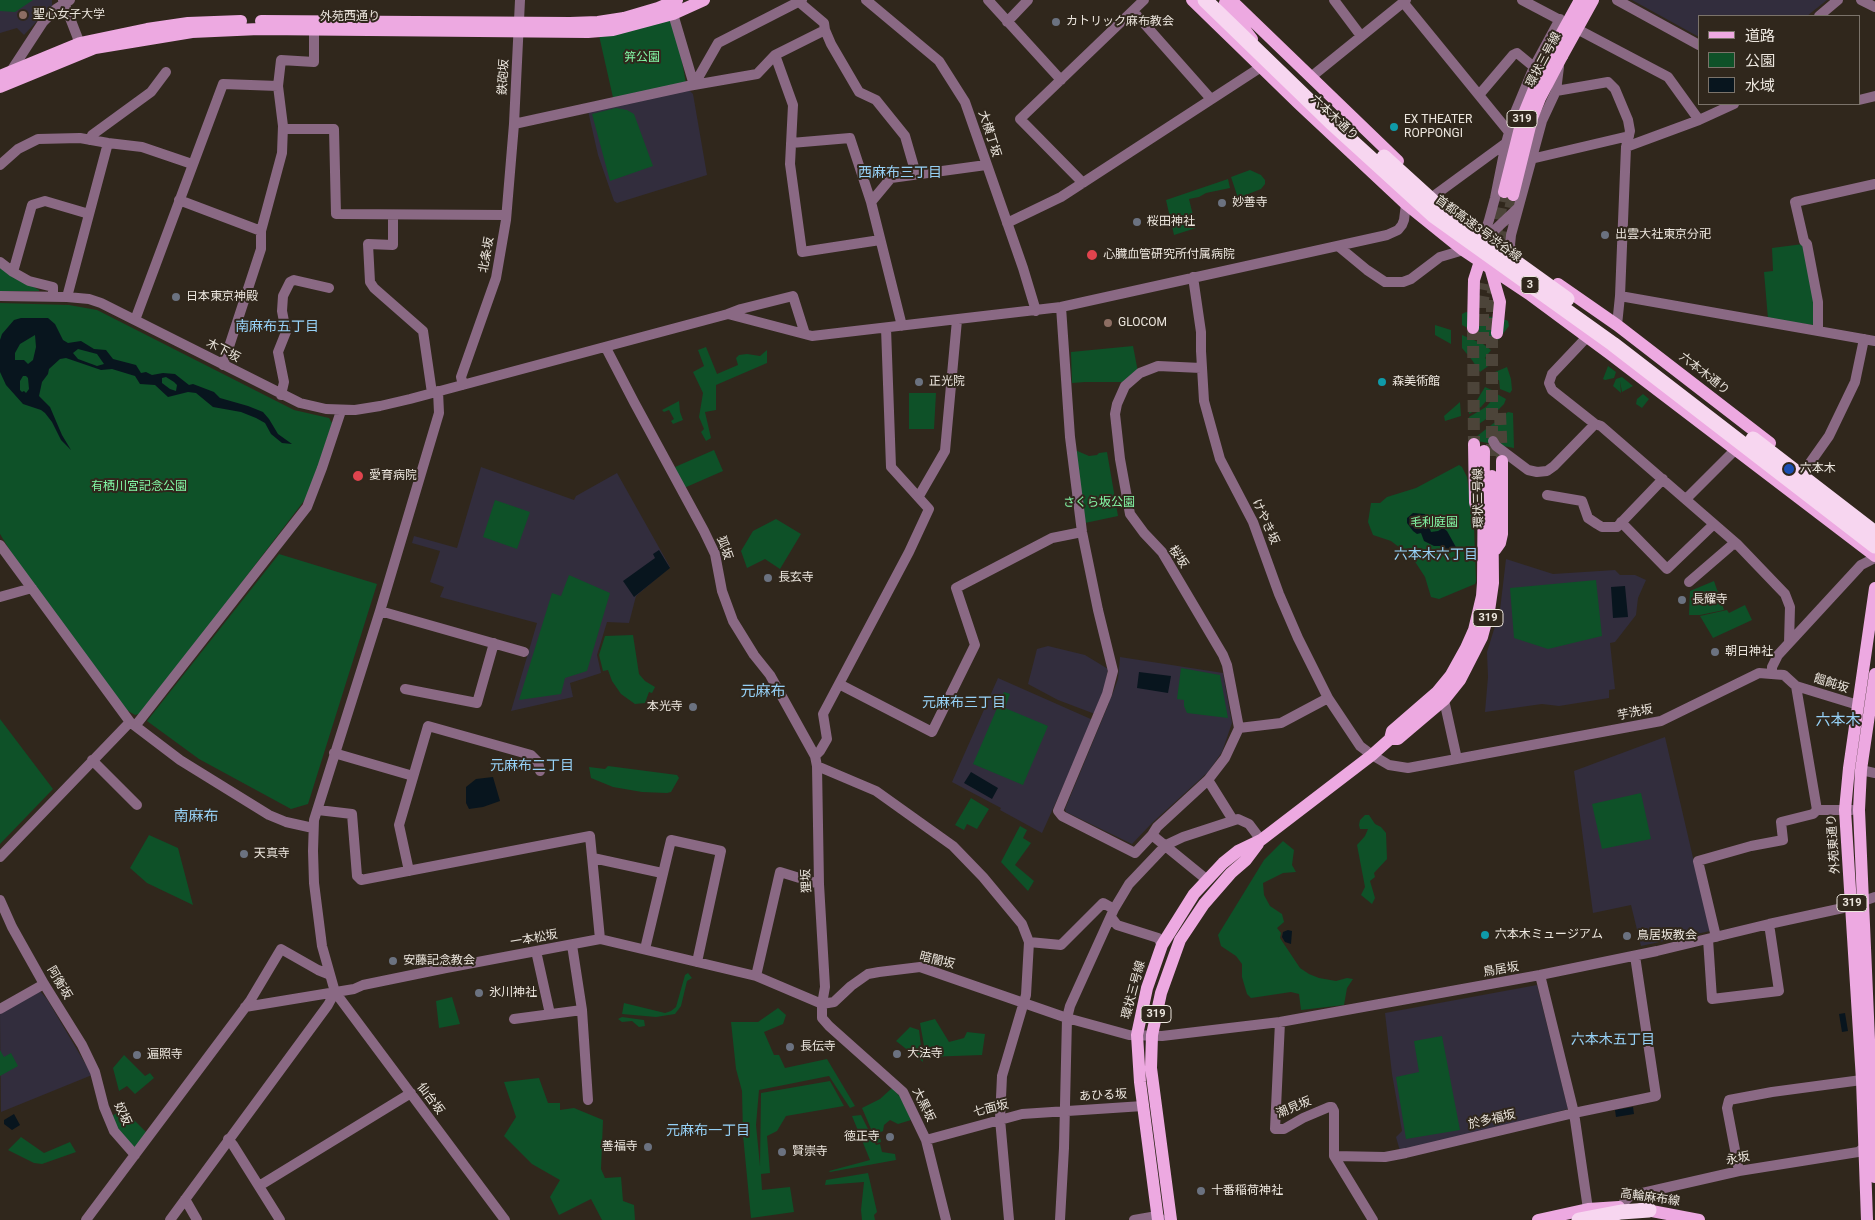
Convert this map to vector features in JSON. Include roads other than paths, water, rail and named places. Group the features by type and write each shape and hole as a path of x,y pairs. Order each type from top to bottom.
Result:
{"highway":[{"name":"首都高速3号渋谷線","path":"1206,0 1333,124 1434,216 1613,344 1875,546"},
{"name":"首都高速3号渋谷線","path":"1221,0 1347,123 1439,207 1620,336 1875,533"},
{"path":"1583,1215 1649,1210"}],"main road":[{"name":"外苑西通り","path":"519,27 598,22 624,18 677,0"},
{"name":"外苑西通り","path":"5,74 82,47 147,29 188,23 613,30 673,14 704,0"},
{"name":"六本木通り","path":"1192,0 1406,204 1463,250 1486,262 1528,294"},
{"path":"1221,0 1253,39 1414,193 1436,212 1484,234 1486,262 1500,306"},
{"name":"六本木通り","path":"1230,0 1434,195 1484,234 1617,325 1875,524"},
{"name":"環状三号線","path":"1556,56 1580,0"},
{"name":"環状三号線","path":"1507,200 1523,116 1540,72 1556,56 1592,0"},
{"name":"外苑西通り","path":"0,87 82,47"},
{"path":"1474,329 1474,280 1486,262 1512,252"},
{"path":"1495,333 1500,306 1510,293 1521,292 1528,294 1736,450 1839,521 1875,540"},
{"name":"環状三号線","path":"1159,1219 1140,1082 1137,1035 1147,988 1162,945 1194,894 1222,863 1238,851 1261,840 1372,755 1390,738 1392,731 1442,686 1451,675 1466,648 1479,612 1482,596 1484,583 1484,533 1475,502 1488,453 1493,553 1492,596 1476,652 1460,680 1444,700 1398,739 1390,738"},
{"path":"1805,470 1814,494 1875,557"},
{"name":"外苑東通り","path":"1867,1220 1864,1147 1868,1033 1857,904 1845,810 1849,768 1875,588"},
{"name":"外苑東通り","path":"1857,904 1861,770 1873,703 1875,674"},
{"name":"環状三号線","path":"1171,1220 1152,1076 1152,1036 1160,993 1180,940 1216,889 1246,860 1261,840"},
{"name":"外苑東通り","path":"1866,1080 1873,1101 1875,1177"},
{"name":"高輪麻布線","path":"1538,1220 1583,1215 1622,1207 1649,1210 1699,1220"}],"street":[{"name":"鉄砲坂","path":"514,124 520,0"},
{"name":"大横丁坂","path":"866,0 939,61 965,102 1023,268 1036,311"},
{"path":"988,0 1061,80"},
{"path":"1007,22 1028,0"},
{"path":"1083,183 1020,119 1144,0"},
{"path":"1334,0 1361,36"},
{"path":"1522,0 1668,77 1699,120"},
{"path":"1617,0 1698,44"},
{"path":"1820,15 1838,0"},
{"path":"1861,0 1875,8"},
{"path":"5,74 43,22 65,1 82,47"},
{"path":"694,85 718,43 800,1 824,22 824,30 859,92 876,100 905,136 916,174"},
{"path":"1311,77 1405,1 1509,132"},
{"path":"1133,11 1211,99"},
{"path":"673,14 694,85"},
{"path":"1338,246 1385,282 1403,282 1411,279 1440,257 1463,250 1484,234 1503,223 1507,200 1506,143 1509,132 1534,67 1560,20"},
{"path":"223,365 261,249 262,231 282,153 283,129 278,86 281,60 314,62 314,26"},
{"path":"514,124 694,85 757,74 775,55 824,30"},
{"path":"1479,94 1512,56 1517,54 1534,67"},
{"path":"775,55 793,105 790,164 802,252 880,240"},
{"path":"1484,234 1531,159 1542,121 1556,91 1556,56 1534,67"},
{"path":"1007,223 1061,197 1261,67"},
{"path":"90,140 92,135 151,92 166,72"},
{"path":"1556,91 1608,82 1615,89 1628,120 1630,131 1626,147 1620,296 1617,325"},
{"path":"135,320 223,84 278,86"},
{"path":"1860,100 1875,96"},
{"path":"1626,147 1699,120 1732,105"},
{"name":"北条坂","path":"463,385 461,377 496,278 506,215 514,124"},
{"path":"283,129 334,129 336,214 506,215"},
{"path":"1531,159 1629,136"},
{"path":"0,164 18,149 38,139 80,138 108,144 142,146 192,164"},
{"path":"791,143 850,138 871,202 902,326"},
{"path":"1434,195 1506,143"},
{"path":"67,297 108,144"},
{"path":"871,202 891,178 986,165"},
{"path":"1818,330 1818,302 1807,244 1804,241 1795,202 1875,184"},
{"path":"179,200 262,231"},
{"path":"1507,200 1513,228 1510,240 1512,252"},
{"path":"13,272 32,205 45,202 90,214"},
{"path":"728,314 812,336 1061,307 1387,235 1398,230 1404,220 1406,204"},
{"name":"仙台坂","path":"393,215 393,245 368,244 370,282 374,288 423,331 439,413 380,611 334,753 313,828 314,883 322,946 328,974 335,992 505,1220"},
{"path":"0,262 29,281 53,287 54,296"},
{"path":"1474,329 1477,284 1486,262"},
{"name":"けやき坂","path":"1193,277 1201,332 1204,401 1220,459 1253,522 1283,603 1328,698 1360,746 1372,755"},
{"path":"281,395 284,382 278,352 286,332 282,311 283,296 290,282 294,280 329,288"},
{"name":"木下坂","path":"0,296 54,296 95,301 281,395 313,406 341,410 380,406 606,348 728,314 741,308 793,296 805,334"},
{"path":"1620,296 1870,340 1855,382 1829,436 1805,470"},
{"path":"1061,307 1070,437 1082,532 1113,671 1108,694 1058,811 1062,816 1135,853 1158,827 1208,780 1225,758 1239,728 1281,723 1328,698"},
{"path":"919,496 945,451 957,320"},
{"path":"886,328 890,467 919,496 929,509 823,714 827,740 816,761 876,791 953,846 983,877 1022,924 1029,942 1026,996 1002,1076 1000,1119 1008,1220"},
{"path":"1587,337 1552,374 1549,383 1552,390 1595,424 1601,426 1686,499 1737,544 1785,594 1790,606 1790,643"},
{"name":"狐坂","path":"606,348 715,554 722,591 734,621 770,675 816,761"},
{"name":"桜坂","path":"1202,368 1158,366 1140,373 1125,386 1117,404 1116,414 1120,459 1130,514 1167,560 1222,655 1226,665 1239,728"},
{"path":"0,857 92,760 133,724 307,507 341,410"},
{"path":"1493,441 1496,446 1528,470 1537,472 1547,471 1595,424"},
{"path":"1686,499 1736,450"},
{"path":"1547,495 1582,501 1588,518 1602,527 1617,526 1663,479"},
{"path":"1621,522 1667,569 1714,524"},
{"path":"839,684 932,732 974,645 956,588 1052,538 1082,532"},
{"path":"1689,582 1732,545 1737,544"},
{"path":"0,545 133,724 180,760 269,815 286,822 313,828"},
{"path":"1772,673 1776,659 1790,643 1861,565 1875,557"},
{"path":"0,597 32,588"},
{"path":"380,611 524,652"},
{"path":"405,689 477,703 494,643"},
{"name":"芋洗坂","path":"1372,755 1389,765 1408,768 1661,721 1759,673 1772,673"},
{"name":"饂飩坂","path":"1772,673 1784,675 1796,686 1858,705"},
{"path":"1796,686 1816,810"},
{"path":"1444,700 1457,759"},
{"path":"408,871 399,825 428,726 531,755 538,762 540,771"},
{"path":"334,753 413,776"},
{"path":"92,760 137,805"},
{"name":"狸坂","path":"816,761 819,884 825,987 822,1004"},
{"path":"1861,770 1875,773"},
{"path":"1208,780 1233,820"},
{"path":"318,810 352,814 357,876 361,880 590,836 600,939"},
{"path":"1769,924 1779,991 1712,999 1712,938 1698,861 1751,846 1783,840 1782,822 1813,814 1816,810 1859,810"},
{"path":"1060,1220 1067,1018 1070,1006 1112,913 1129,884 1166,845 1183,837 1238,819 1249,824 1261,840"},
{"path":"1152,835 1206,879"},
{"path":"645,949 671,840 721,852 697,962"},
{"path":"593,858 662,873"},
{"path":"756,976 780,872 819,884"},
{"name":"鳥居坂","path":"1067,1018 1118,1032 1152,1036 1280,1022 1635,956 1857,904 1875,897"},
{"name":"阿衡坂","path":"0,900 12,927 44,984 82,1045 96,1072 97,1078"},
{"path":"1029,942 1061,945 1103,903 1112,913 1117,925 1158,938 1162,945"},
{"name":"一本松坂","path":"245,1007 335,992 407,976 600,939 756,976 822,1004"},
{"path":"572,945 582,1010 588,1100"},
{"path":"86,1220 245,1007 281,948 328,974"},
{"path":"536,951 550,1014"},
{"name":"於多福坂","path":"1334,1156 1385,1157 1406,1154 1574,1113 1656,1096 1635,956"},
{"name":"暗闇坂","path":"822,1004 834,1002 855,982 868,974 917,967 934,971 1067,1018"},
{"path":"1540,975 1574,1113 1583,1215"},
{"path":"0,1009 44,984"},
{"path":"170,1220 328,1005 335,992"},
{"name":"大黒坂","path":"807,998 829,1026 904,1092 926,1140 946,1220"},
{"path":"822,1004 822,1018"},
{"path":"514,1019 582,1010"},
{"name":"潮見坂","path":"1280,1022 1275,1129 1284,1128 1303,1118 1332,1107 1334,1111 1334,1156"},
{"name":"奴坂","path":"97,1078 104,1107 114,1131 135,1154"},
{"path":"1739,1171 1727,1108 1729,1100 1772,1092 1866,1080"},
{"path":"259,1186 411,1093"},
{"name":"あひる坂","path":"1065,1111 1143,1106"},
{"name":"七面坂","path":"926,1140 1022,1114 1065,1111"},
{"path":"228,1139 280,1220"},
{"name":"永坂","path":"1622,1207 1629,1197 1638,1194 1739,1171 1858,1152 1864,1147"},
{"path":"1334,1156 1373,1220"},
{"path":"185,1199 197,1220"},
{"path":"1134,1220 1159,1219"}],"water":[{"path":"21,318 48,318 55,324 63,340 68,343 81,341 94,349 106,350 113,359 136,365 141,373 146,372 152,375 163,373 175,374 189,385 193,384 214,392 220,398 263,412 278,434 292,444 282,443 271,434 265,423 256,418 241,412 213,407 196,393 188,392 168,397 155,385 140,384 135,376 112,369 101,370 66,358 60,359 49,369 42,382 39,396 50,407 62,435 71,450 61,440 45,413 23,404 6,385 0,372 0,340 2,334 14,320","holes":["35,335 36,347 33,360 28,364 24,360 15,360 15,353 20,344","78,349 97,354 104,364 97,366 78,359 73,353","23,376 28,378 29,389 26,393 20,390 20,381","166,377 174,382 177,385 176,391 162,383 162,378"]},
{"path":"1413,513 1425,514 1431,532 1443,528 1447,531 1457,549 1449,553 1440,546 1434,546 1424,541 1421,533 1417,534 1407,523 1407,518"},
{"path":"659,550 670,568 634,597 623,581 655,558 653,554"},
{"path":"1625,586 1628,617 1613,618 1611,587"},
{"path":"1139,672 1171,676 1168,693 1137,688"},
{"path":"971,772 998,788 992,799 964,783"},
{"path":"493,777 500,801 483,807 469,809 466,803 466,787 476,779"},
{"path":"1292,931 1291,944 1285,942 1282,937 1283,932"},
{"path":"1845,1013 1848,1031 1842,1032 1839,1014"},
{"path":"1633,1107 1634,1114 1616,1117 1615,1110"},
{"path":"14,1114 20,1125 12,1130 4,1124 4,1120"}],"tunnel":[{"path":"1492,255 1504,192"},
{"path":"1500,261 1513,195"},
{"path":"1492,456 1492,298 1495,280"},
{"path":"1483,344 1483,299 1486,284"},
{"path":"1473,328 1474,444"},
{"path":"1500,413 1502,460"}],"place":[{"name":"聖心女子大学","path":"23,15"},
{"name":"カトリック麻布教会","path":"1056,22"},
{"name":"EX THEATER ROPPONGI","path":"1394,127"},
{"name":"妙善寺","path":"1222,203"},
{"name":"桜田神社","path":"1137,222"},
{"name":"出雲大社東京分祀","path":"1605,235"},
{"name":"心臓血管研究所付属病院","path":"1092,255"},
{"name":"日本東京神殿","path":"176,297"},
{"name":"GLOCOM","path":"1108,323"},
{"name":"正光院","path":"919,382"},
{"name":"森美術館","path":"1382,382"},
{"name":"六本木","path":"1789,469"},
{"name":"愛育病院","path":"358,476"},
{"name":"長玄寺","path":"768,578"},
{"name":"長耀寺","path":"1682,600"},
{"name":"朝日神社","path":"1715,652"},
{"name":"本光寺","path":"693,707"},
{"name":"天真寺","path":"244,854"},
{"name":"六本木ミュージアム","path":"1485,935"},
{"name":"鳥居坂教会","path":"1627,936"},
{"name":"安藤記念教会","path":"393,961"},
{"name":"氷川神社","path":"479,993"},
{"name":"長伝寺","path":"790,1047"},
{"name":"大法寺","path":"897,1054"},
{"name":"遍照寺","path":"137,1055"},
{"name":"徳正寺","path":"890,1137"},
{"name":"善福寺","path":"648,1147"},
{"name":"賢崇寺","path":"782,1152"},
{"name":"十番稲荷神社","path":"1201,1191"}],"district":[{"name":"西麻布三丁目","path":"900,173"},
{"name":"南麻布五丁目","path":"277,327"},
{"name":"六本木六丁目","path":"1436,555"},
{"name":"元麻布","path":"763,692"},
{"name":"元麻布三丁目","path":"964,703"},
{"name":"六本木","path":"1838,721"},
{"name":"元麻布二丁目","path":"532,766"},
{"name":"南麻布","path":"196,817"},
{"name":"六本木五丁目","path":"1613,1040"},
{"name":"元麻布一丁目","path":"708,1131"}],"park label":[{"name":"笄公園","path":"642,58"},
{"name":"有栖川宮記念公園","path":"139,487"},
{"name":"さくら坂公園","path":"1099,503"},
{"name":"毛利庭園","path":"1434,523"}]}
